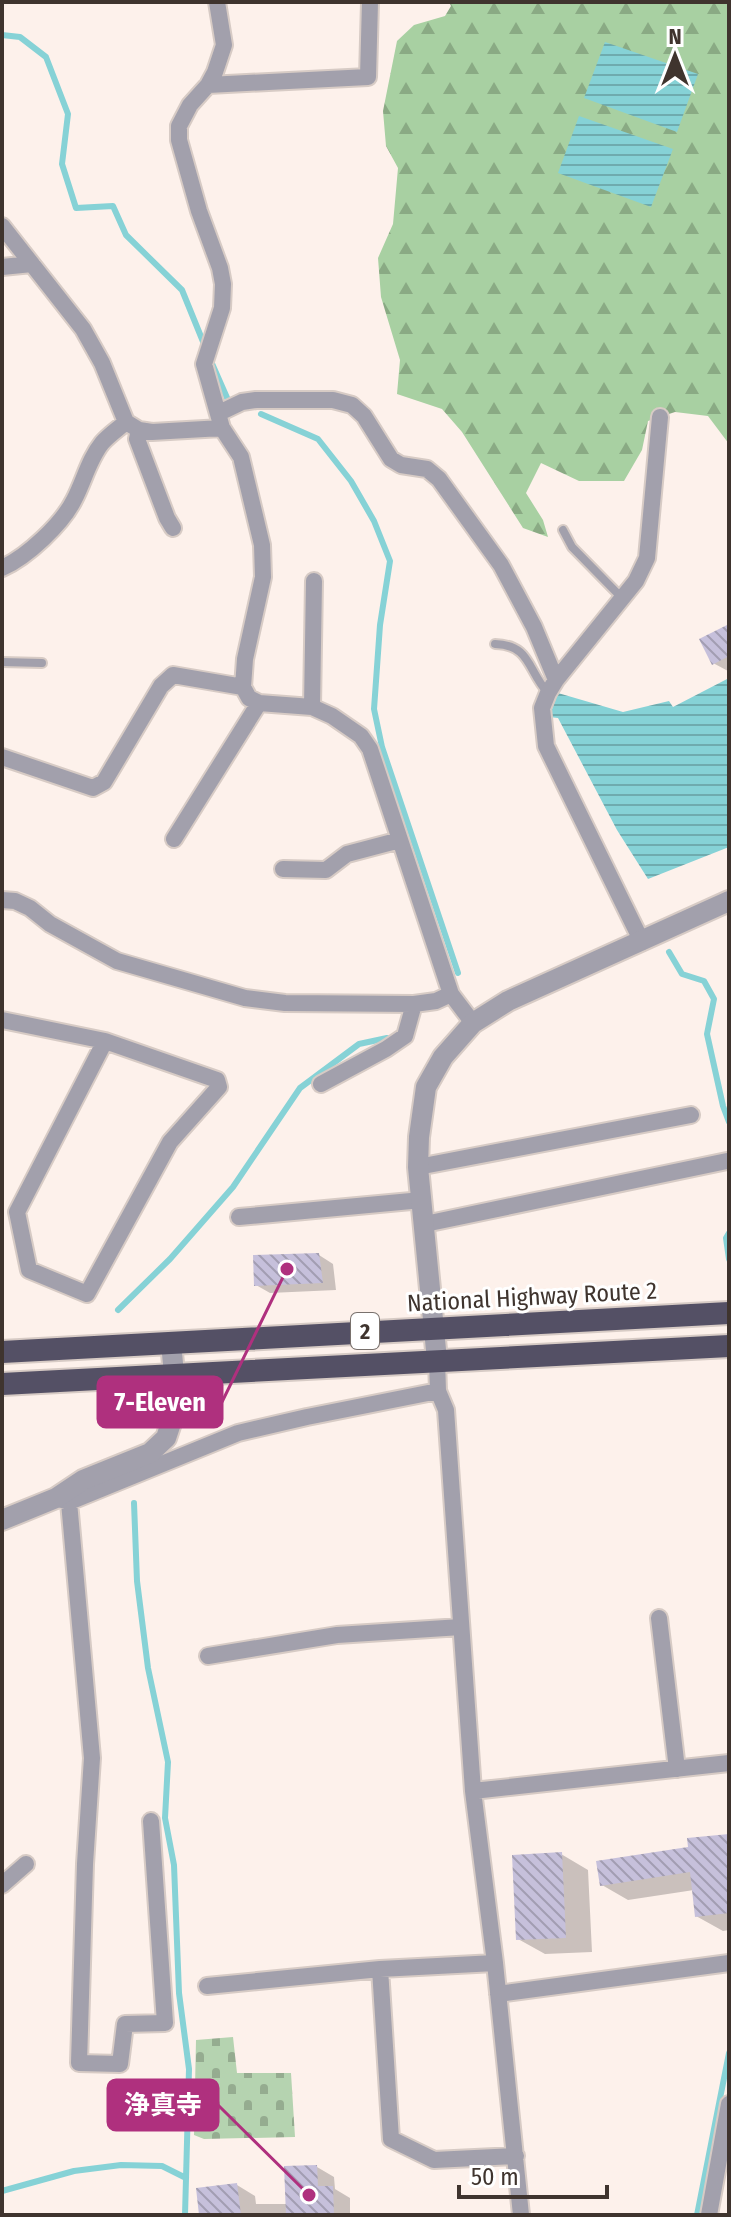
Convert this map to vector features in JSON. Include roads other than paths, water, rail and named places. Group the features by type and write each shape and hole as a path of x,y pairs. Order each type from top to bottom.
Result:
{"highway":[{"name":"National Highway Route 2","path":"2,1352 729,1313"},
{"name":"2","path":"2,1384 729,1346"}],"street":[{"path":"217,2 224,45 208,85 190,105 179,126 179,140 223,284 222,308 204,364 220,421 241,457 262,545 263,577 245,659 243,687 249,698 259,703 312,707 332,716 361,736 370,749 451,994 473,1023"},
{"path":"208,85 368,77 370,2"},
{"path":"2,226 83,329 132,426 173,528"},
{"path":"2,267 32,264"},
{"path":"2,568 14,563 62,519 102,443 132,426 152,432 220,421 242,402 256,400 333,400 352,405 364,416 391,459 401,465 427,469 439,479 501,565 534,627 552,686"},
{"path":"642,942 546,746 542,708 552,686 636,581 647,558 660,417"},
{"path":"312,707 314,581"},
{"path":"2,757 93,788 104,782 161,686 173,675 243,687"},
{"path":"174,839 259,703"},
{"path":"283,869 326,870 347,854 400,840"},
{"path":"2,900 15,901 30,908 50,924 117,961 245,998 285,1003 414,1004 436,1001 451,994"},
{"path":"521,2215 495,1963 473,1791 446,1410 438,1391 418,1167 426,1087 443,1057 473,1023 508,1001 729,901"},
{"path":"321,1084 405,1036 414,1004"},
{"path":"2,1020 105,1041 217,1080 219,1087 170,1142 87,1294 29,1270 17,1212 105,1041"},
{"path":"418,1167 691,1115"},
{"path":"425,1224 727,1161"},
{"path":"239,1217 422,1200"},
{"path":"63,1500 83,1480 150,1453 166,1438 177,1405 171,1343"},
{"path":"2,1520 238,1433 438,1391"},
{"path":"63,1500 92,1758 85,1864 79,2063 120,2064 125,2024 165,2023 151,1821"},
{"path":"659,1618 677,1769"},
{"path":"208,1656 337,1635 461,1627"},
{"path":"473,1791 729,1763"},
{"path":"2,1885 26,1864"},
{"path":"207,1986 380,1969 495,1963"},
{"path":"498,1994 729,1963"},
{"path":"380,1969 391,2139 434,2160 516,2156"},
{"path":"709,2215 728,2110"}],"lane":[{"path":"563,530 572,547 622,598"},
{"path":"495,644 513,645 524,654 538,682 552,686"},
{"path":"2,662 42,663"}],"water":[{"path":"605,42 698,74 677,132 584,98"},
{"path":"579,116 673,149 651,207 558,173"},
{"path":"729,678 729,847 648,879 617,830 558,718 549,717 558,693 623,712 669,701 673,707"}],"waterway":[{"path":"2,35 20,37 46,57 68,114 62,164 76,208 113,206 126,235 182,290 206,349"},
{"path":"210,359 228,400"},
{"path":"261,414 318,439 351,481 374,521 390,561 380,625 374,709 382,747 458,973"},
{"path":"669,952 682,974 704,981 714,999 707,1034 729,1122"},
{"path":"118,1310 170,1259 233,1187 300,1088 359,1044 387,1038"},
{"path":"729,1233 726,1238 729,1259"},
{"path":"134,1503 137,1581 148,1668 168,1762 165,1818 174,1865 179,1993 189,2069 185,2215"},
{"path":"697,2215 729,2053"},
{"path":"2,2191 74,2171 121,2165 162,2166 186,2178"}],"place":[{"name":"7-Eleven","path":"287,1269"},
{"name":"浄真寺","path":"309,2195"}]}
